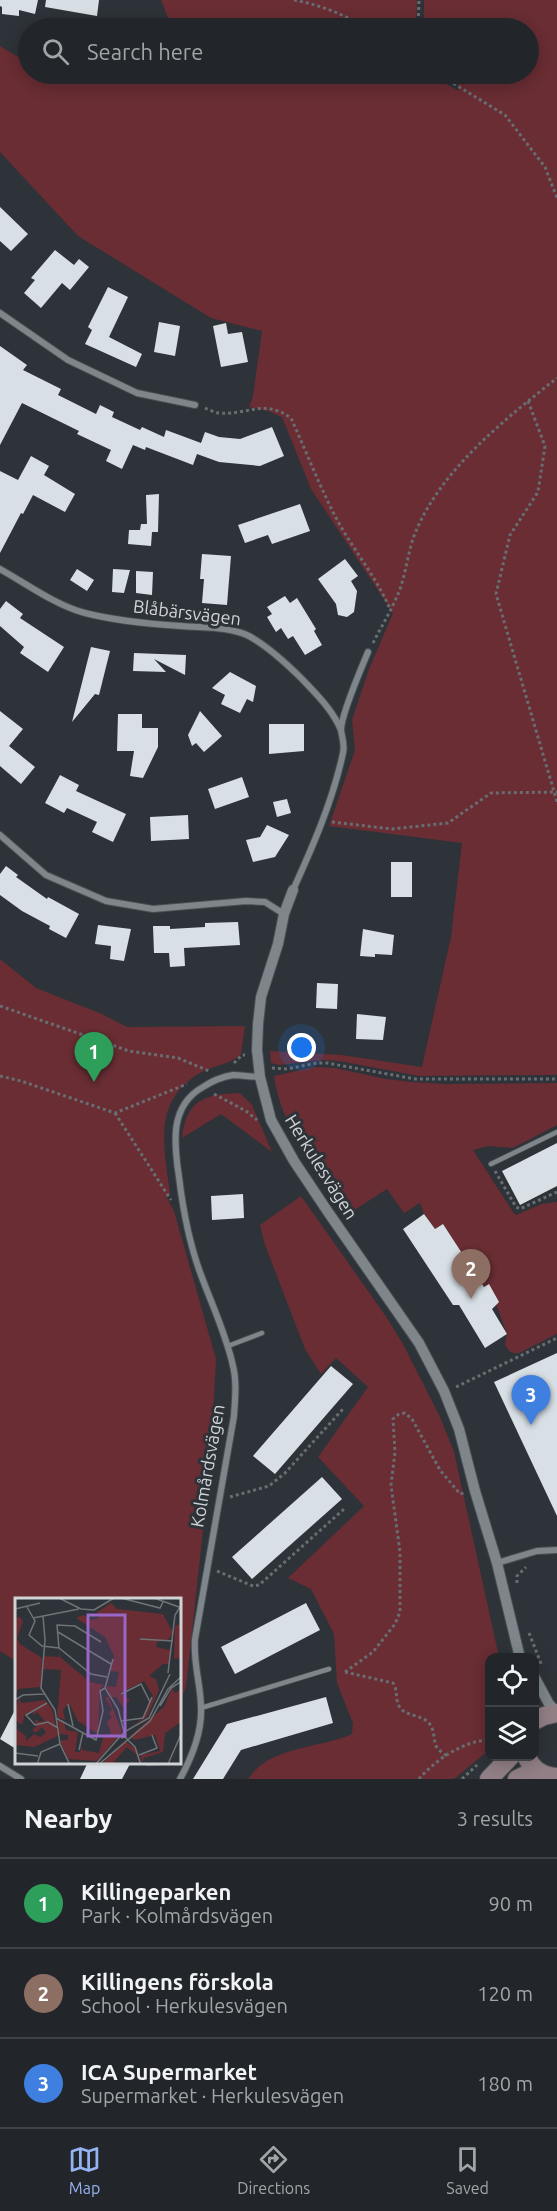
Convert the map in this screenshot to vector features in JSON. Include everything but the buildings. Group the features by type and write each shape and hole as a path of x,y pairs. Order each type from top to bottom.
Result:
{"main road":[{"path":"539,1718 557,1713"},
{"path":"489,1779 506,1761"},
{"path":"529,1761 533,1767 548,1776"},
{"path":"517,1779 525,1775 548,1776"}],"street":[{"path":"0,313 68,360 137,393 195,405"},
{"name":"Blåbärsvägen","path":"0,569 82,612 146,624 224,630 248,636 271,651 292,669 321,699 336,718 341,730"},
{"name":"Herkulesvägen","path":"368,652 341,730 344,738 343,754 322,821 284,914 278,944 261,997 258,1024 260,1077 271,1120 281,1140 419,1343 444,1390 459,1429 520,1653"},
{"path":"0,835 46,875 106,901 153,909 246,901 265,903 284,914"},
{"name":"Kolmårdsvägen","path":"180,1779 193,1755 198,1738 201,1708 194,1655 234,1416 235,1379 228,1346 200,1274 185,1218 176,1158 176,1124 178,1114 187,1099 200,1088 225,1076 260,1077"},
{"path":"497,1563 537,1551 557,1550"},
{"path":"539,1674 549,1704 557,1713"},
{"path":"0,1766 21,1779"}],"lane":[{"path":"491,1164 557,1132"},
{"path":"228,1346 262,1333"},
{"path":"201,1708 329,1669"}],"path":[{"path":"294,0 316,4 351,18"},
{"path":"418,18 419,0"},
{"path":"454,84 505,115 545,167 557,198"},
{"path":"368,652 402,583 414,536 435,498 455,471 493,431 557,378"},
{"path":"528,401 545,446 538,492 510,535 496,594 557,802"},
{"path":"195,405 219,413 268,408 280,410 291,418 333,512 380,587 390,609"},
{"path":"322,821 392,829 448,823 491,793 556,793"},
{"path":"0,1006 129,1051 178,1058 211,1072 115,1113"},
{"path":"228,1066 242,1055 269,1055 272,1076"},
{"path":"270,1068 287,1069 327,1063 415,1079 557,1079"},
{"path":"0,1076 21,1080 115,1113 172,1203 185,1218"},
{"path":"193,1080 200,1088 246,1111 281,1140"},
{"path":"491,1164 516,1207 520,1209 557,1192"},
{"path":"444,1390 456,1387 557,1338"},
{"path":"452,1379 456,1387"},
{"path":"219,1499 269,1486 285,1473 343,1408"},
{"path":"345,1672 373,1652 395,1624 400,1612 400,1552 391,1485 394,1452 393,1419 395,1416 405,1413 412,1419 433,1460 460,1494 475,1491"},
{"path":"207,1568 223,1572 253,1586 259,1585 345,1508"},
{"path":"516,1587 522,1569 531,1564"},
{"path":"527,1627 534,1653"},
{"path":"329,1669 393,1683 399,1706 429,1723 434,1731 437,1748 447,1756"},
{"path":"419,1779 428,1768 447,1756 468,1745 485,1741"}],"shaded area":[{"path":"161,0 417,0 416,18 168,18"},
{"path":"424,0 557,0 557,1074 555,1075 419,1076 339,1061 324,1060 280,1065 271,1063 270,1051 342,1055 422,1067 451,937 462,843 329,826 355,750 352,720 369,669 393,613 311,489 282,417 249,407 253,396 262,331 211,318 78,236 0,152 0,46 18,57 18,84 446,84 459,91 458,84 539,84 539,18 424,18"},
{"path":"0,959 36,988 102,1014 127,1027 245,1026 241,1054 200,1073 185,1084 174,1097 165,1126 165,1159 170,1193 167,1198 174,1211 216,1359 211,1456 186,1687 182,1696 182,1598 15,1598 15,1660 0,1651"},
{"path":"314,1067 335,1068 412,1082 557,1083 557,1125 513,1148 488,1146 473,1150 516,1215 542,1204 557,1202 557,1334 519,1353 509,1350 505,1344 507,1334 489,1285 484,1287 443,1224 435,1229 424,1214 420,1203 404,1213 387,1189 348,1214 302,1149 284,1114 278,1095 274,1076"},
{"path":"240,1093 252,1105 272,1152 221,1114 182,1138 188,1115 199,1102 217,1095"},
{"path":"301,1196 403,1344 440,1417 454,1452 498,1653 485,1653 485,1753 454,1779 248,1779 261,1765 281,1754 352,1734 353,1723 337,1683 334,1634 311,1589 288,1578 364,1506 318,1457 368,1387 336,1358 321,1374 305,1349 265,1245 260,1225"}],"place":[{"name":"Killingeparken","path":"94,1082"},
{"name":"Killingens förskola","path":"471,1299"},
{"name":"ICA Supermarket","path":"531,1425"}]}
